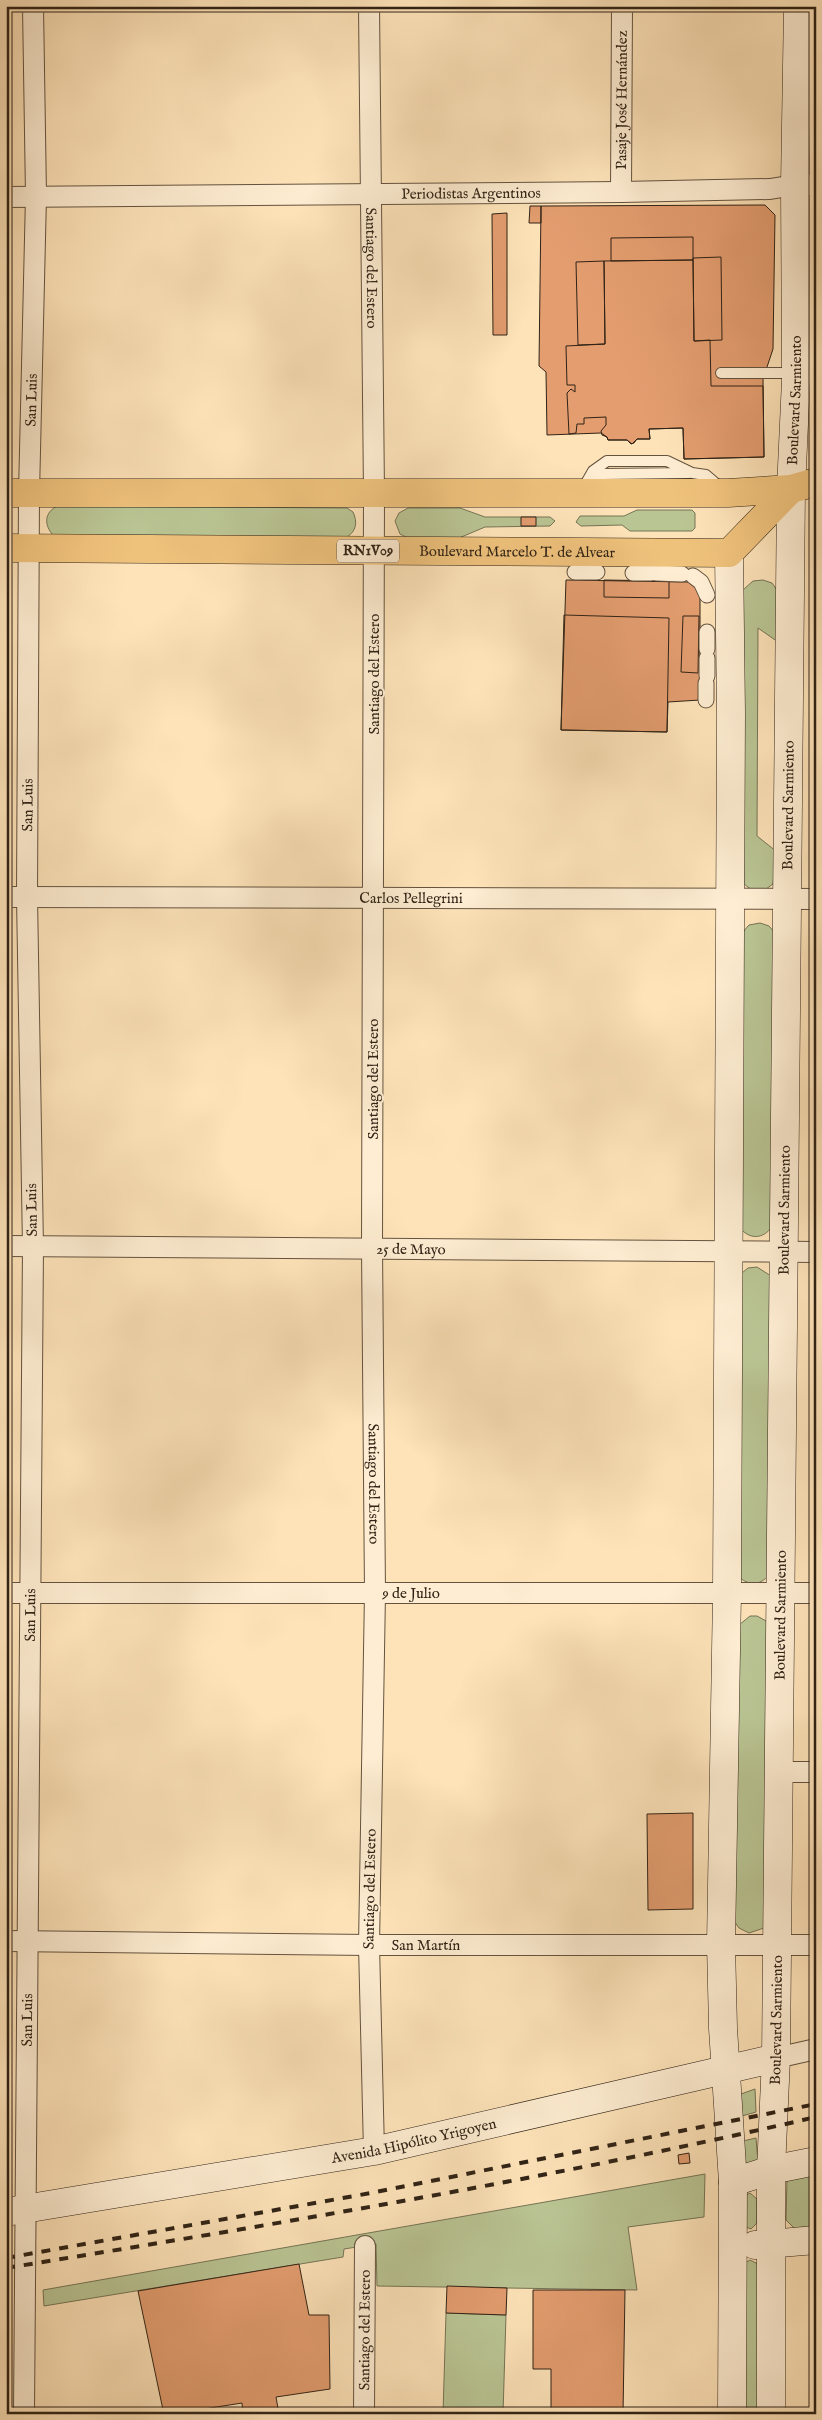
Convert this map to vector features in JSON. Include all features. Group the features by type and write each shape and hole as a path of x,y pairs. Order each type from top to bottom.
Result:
{"main road":[{"name":"Boulevard Sarmiento","path":"771,2414 771,2170 776,2058 787,898 808,488 796,380 805,185 798,6"},
{"path":"18,493 580,493 683,483 728,493 808,488"},
{"path":"732,2414 733,2182 721,1944 727,1593 730,898 729,553 808,488"},
{"name":"Boulevard Marcelo T. de Alvear","path":"18,548 729,553"},
{"name":"Avenida Hipólito Yrigoyen","path":"16,2211 374,2151 776,2058"},
{"path":"733,2182 771,2170 816,2161"},
{"path":"733,2246 772,2245 816,2240"}],"street":[{"name":"San Luis","path":"24,2414 16,2211 28,1941 33,1246 18,493 36,196 33,6"},
{"name":"Santiago del Estero","path":"369,6 374,493 372,1247 375,1593 369,1946 374,2151"},
{"name":"Pasaje José Hernández","path":"621,192 622,6"},
{"name":"Periodistas Argentinos","path":"6,197 621,192 770,189 805,185"},
{"path":"575,572 597,572"},
{"path":"633,573 688,575 701,582 707,595"},
{"path":"706,700 707,632"},
{"name":"Carlos Pellegrini","path":"6,898 816,898"},
{"name":"25 de Mayo","path":"6,1246 372,1247 816,1252"},
{"name":"9 de Julio","path":"6,1593 816,1593"},
{"path":"779,1772 816,1772"},
{"name":"San Martín","path":"6,1941 369,1946 816,1945"},
{"name":"Avenida Hipólito Yrigoyen","path":"776,2058 816,2049"},
{"name":"Santiago del Estero","path":"364,2414 365,2246"}],"lane":[{"path":"721,373 787,373"},
{"path":"580,493 602,474 656,473 683,483"},
{"path":"656,473 683,483"}],"green space":[{"path":"57,506 347,508 353,512 356,523 354,529 347,537 53,535 48,527 47,519 50,512"},
{"path":"408,508 460,508 485,517 550,517 555,521 550,526 485,527 459,538 408,538 400,534 395,521 399,513"},
{"path":"637,510 692,510 695,513 695,528 692,531 630,531 622,525 581,526 576,522 580,516 624,516"},
{"path":"763,580 772,583 777,590 778,642 758,628 757,836 777,852 773,884 766,889 753,891 744,884 743,590 753,581"},
{"path":"760,923 769,926 775,933 772,1227 761,1236 752,1236 740,1228 742,933 749,925"},
{"path":"757,1267 771,1276 769,1575 758,1583 750,1583 738,1576 742,1273 748,1268"},
{"path":"750,1616 757,1616 768,1622 764,1928 749,1933 739,1928 734,1921 739,1625"},
{"path":"755,2089 756,2112 742,2116 741,2094"},
{"path":"756,2138 758,2163 743,2169 743,2141"},
{"path":"816,2170 816,2229 795,2229 786,2220 787,2178"},
{"path":"705,2174 704,2217 628,2227 637,2290 377,2286 376,2244 344,2249 343,2257 44,2306 43,2290"},
{"path":"750,2193 757,2199 757,2223 751,2229 746,2227 746,2195"},
{"path":"750,2260 758,2264 759,2414 743,2414 745,2263"},
{"path":"446,2313 506,2315 503,2414 443,2414"}],"building":[{"path":"765,205 775,215 773,349 763,379 764,457 684,459 683,428 649,429 650,439 637,439 631,444 627,440 608,440 601,433 547,435 546,372 539,366 541,206"},
{"path":"530,206 541,206 541,223 529,223"},
{"path":"507,213 507,335 493,335 492,214"},
{"path":"693,237 693,260 611,261 611,238"},
{"path":"721,257 722,340 694,341 693,258"},
{"path":"693,260 694,341 710,340 711,386 763,386 764,457 684,459 683,428 649,429 650,439 637,439 632,444 627,440 608,440 607,437 602,435 601,431 606,425 606,417 584,418 584,424 577,424 576,433 569,434 567,393 571,389 575,392 575,385 567,385 566,346 605,344 604,261"},
{"path":"604,261 605,344 578,345 576,262"},
{"path":"521,517 536,517 536,526 521,526"},
{"path":"566,580 688,582 698,590 700,596 700,700 668,702 667,732 561,730"},
{"path":"604,580 669,581 669,598 604,597"},
{"path":"564,615 669,618 667,732 561,730"},
{"path":"683,616 699,616 698,673 681,672"},
{"path":"693,1813 693,1909 648,1910 647,1814"},
{"path":"689,2153 690,2163 679,2164 678,2155"},
{"path":"299,2264 309,2315 329,2315 330,2389 276,2397 279,2414 243,2414 242,2403 191,2411 163,2410 138,2291"},
{"path":"447,2286 507,2288 506,2315 446,2313"},
{"path":"533,2290 625,2290 623,2414 551,2414 551,2369 533,2369"}],"railway":[{"path":"6,2258 371,2193 816,2104"},
{"path":"6,2268 209,2235 514,2180 615,2161 816,2117"}]}
